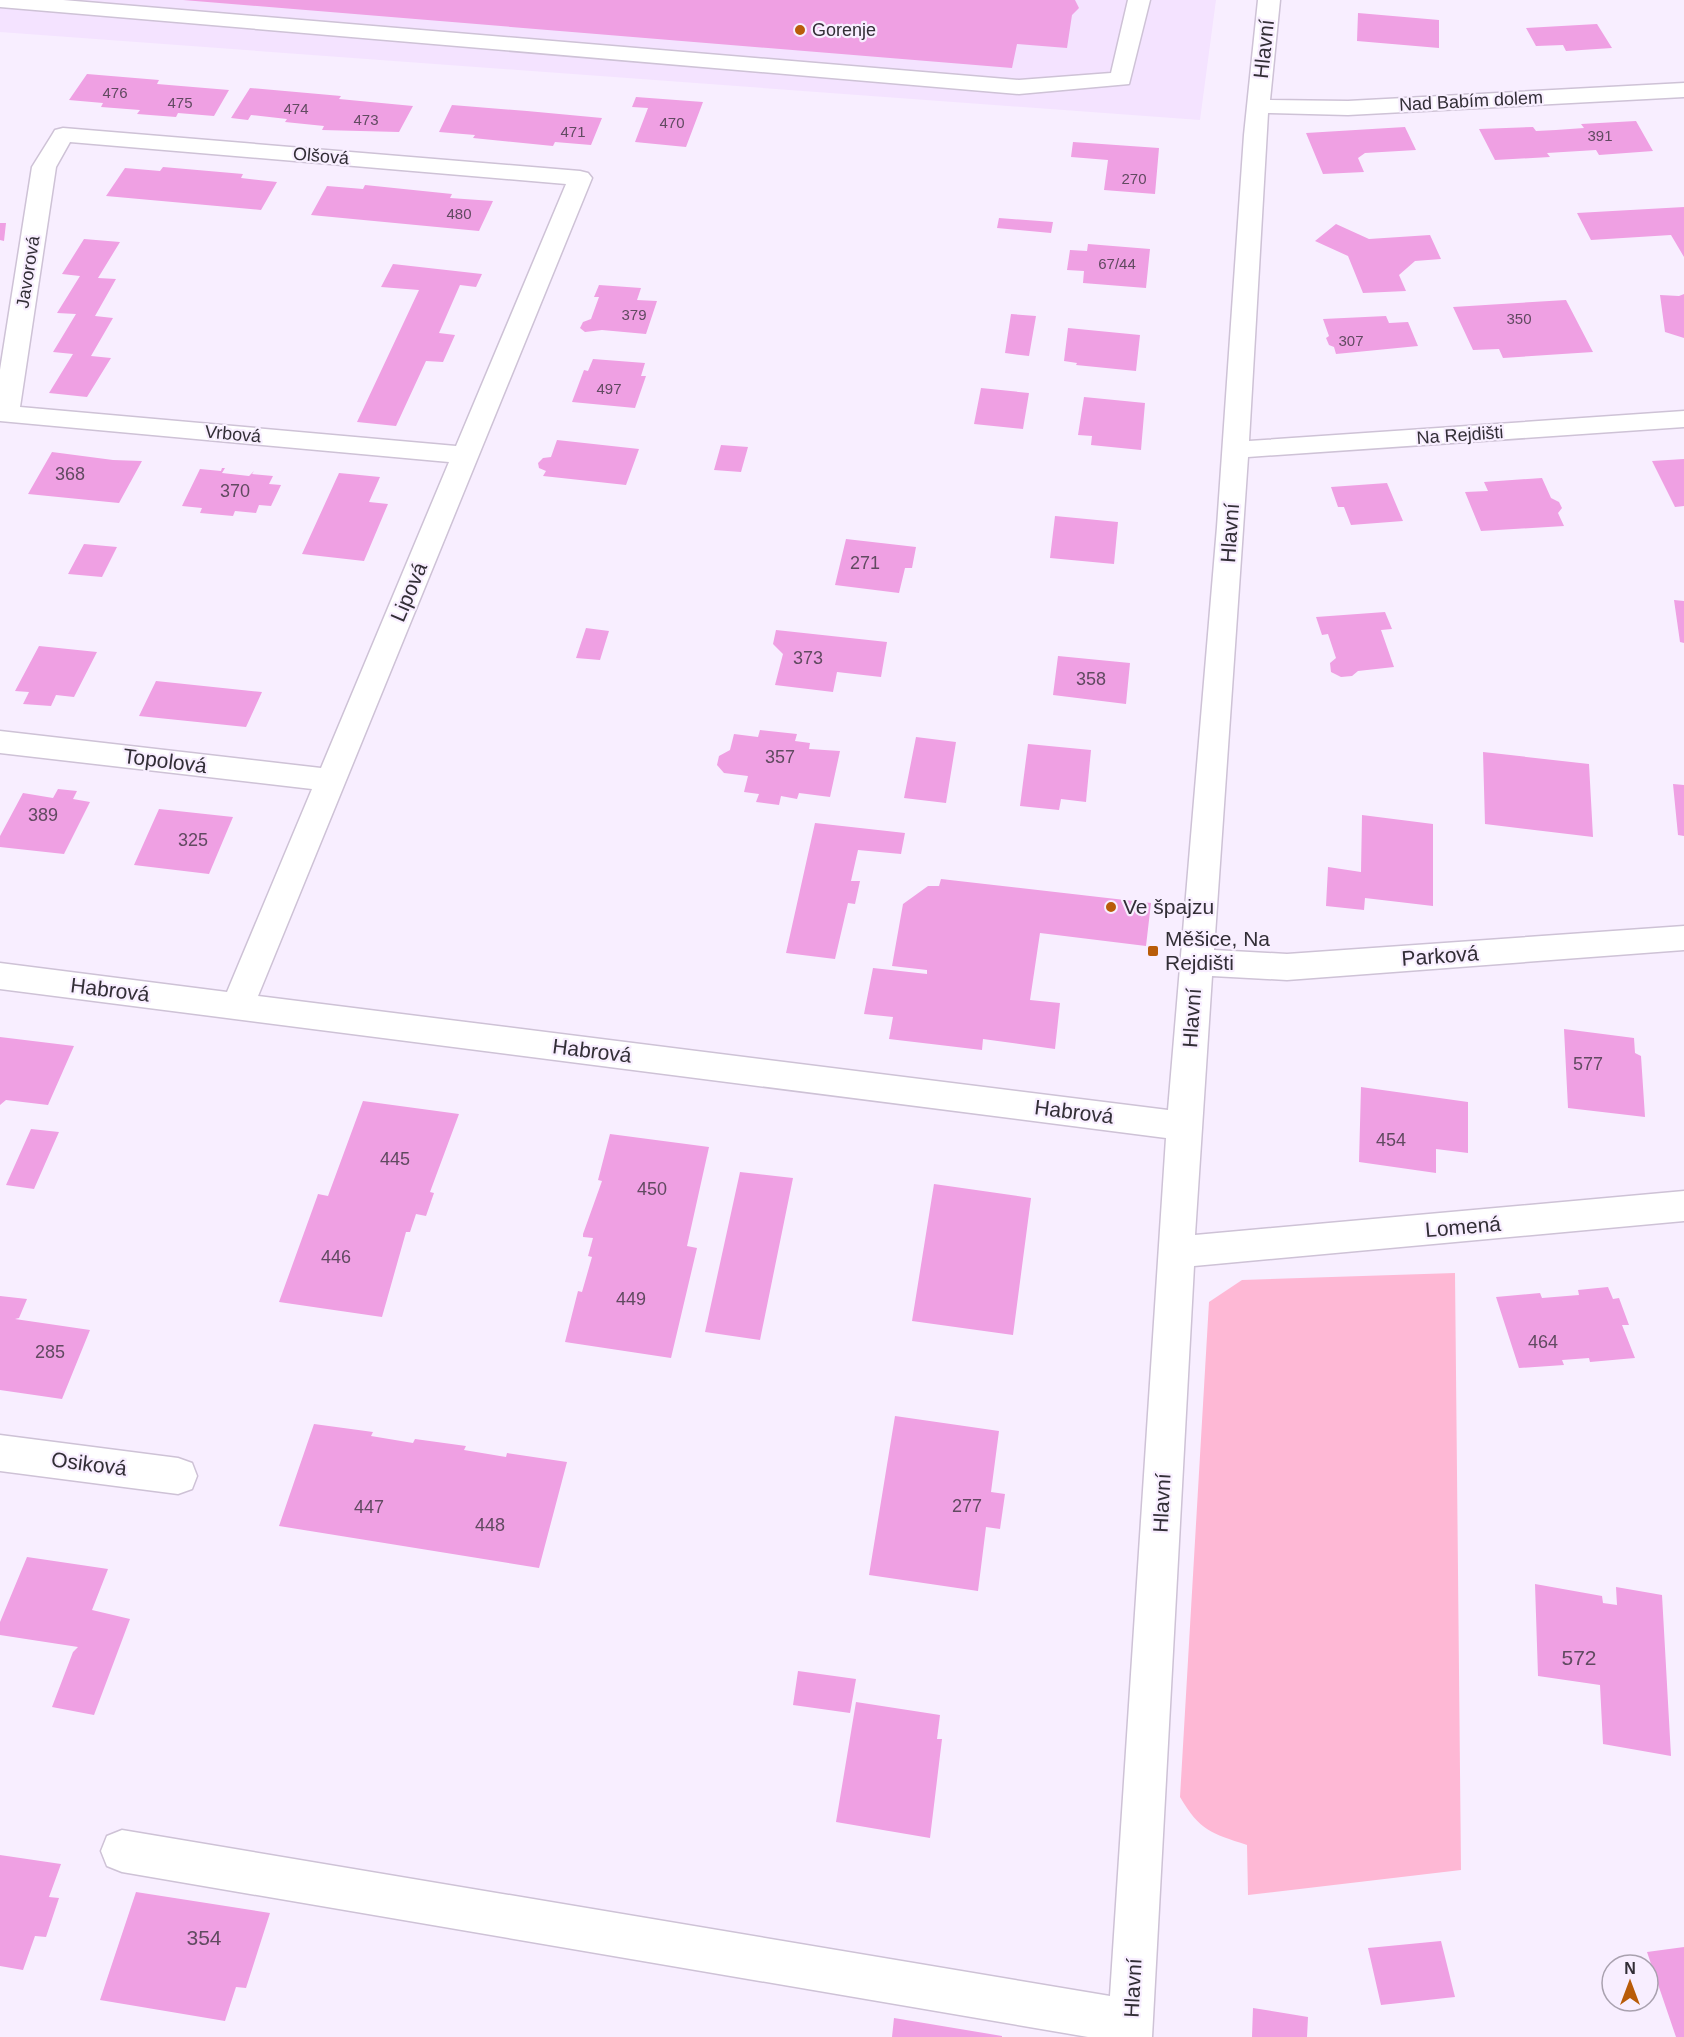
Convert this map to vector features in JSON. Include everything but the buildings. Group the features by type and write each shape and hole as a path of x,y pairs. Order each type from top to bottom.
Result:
{"street":[{"path":"0,1 1019,87 1121,79 1139,0"},
{"name":"Hlavní","path":"1131,2030 1184,1126 1235,450 1258,106 1269,0"},
{"name":"Nad Babím dolem","path":"1258,106 1348,108 1684,90"},
{"name":"Olšová","path":"63,135 580,178"},
{"name":"Javorová","path":"3,414 44,167 63,135"},
{"name":"Lipová","path":"237,1006 580,178"},
{"name":"Vrbová","path":"3,414 465,455"},
{"name":"Na Rejdišti","path":"1235,450 1684,419"},
{"name":"Topolová","path":"0,741 330,780"},
{"name":"Parková","path":"1196,962 1287,967 1684,938"},
{"name":"Habrová","path":"0,976 1184,1126"},
{"name":"Lomená","path":"1178,1251 1241,1248 1684,1206"},
{"name":"Osiková","path":"0,1453 178,1476"},
{"path":"122,1851 1131,2030"}],"shaded area":[{"path":"0,0 1216,0 1200,120 0,32"},
{"path":"1455,1273 1461,1870 1248,1895 1247,1845 1215,1834 1200,1824 1180,1797 1209,1302 1242,1280"}],"place":[{"name":"Gorenje","path":"800,30"},
{"name":"Ve špajzu","path":"1111,907"},
{"name":"Měšice, Na Rejdišti","path":"1153,951"}]}
